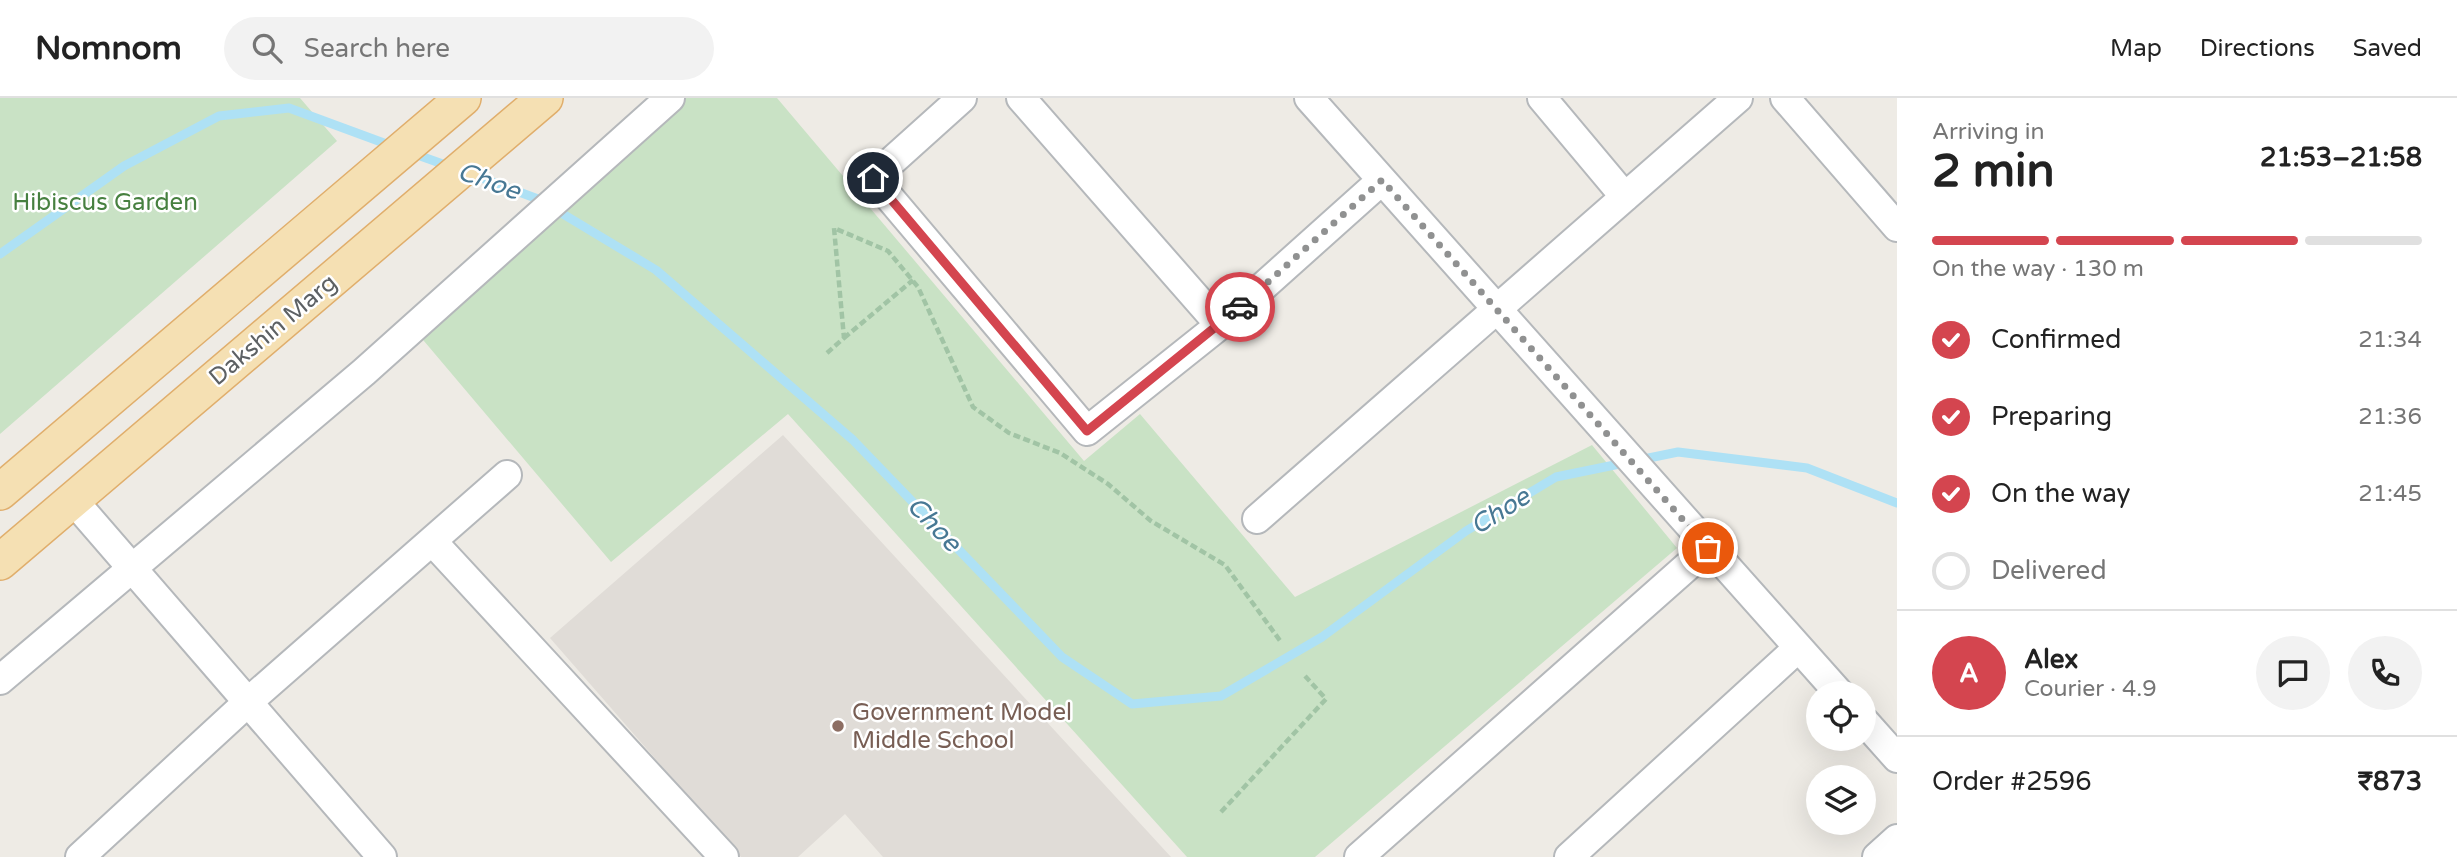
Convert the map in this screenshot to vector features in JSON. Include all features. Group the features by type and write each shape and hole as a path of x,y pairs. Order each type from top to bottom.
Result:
{"main road":[{"path":"0,492 463,98"},
{"name":"Dakshin Marg","path":"0,562 545,98"}],"street":[{"path":"0,680 363,372 670,98"},
{"path":"962,98 873,178 1087,431 1220,325 1382,180"},
{"path":"1021,98 1220,325"},
{"path":"1308,98 1828,681"},
{"path":"1542,98 1625,197"},
{"path":"1257,519 1738,98"},
{"path":"1785,98 1897,227"},
{"path":"80,857 248,702 507,475"},
{"path":"72,500 382,857"},
{"path":"432,541 724,857"},
{"path":"1359,857 1708,548"},
{"path":"1569,857 1798,648"},
{"path":"1876,734 1897,758"},
{"path":"1877,857 1897,839"}],"path":[{"path":"844,338 834,228 888,251 912,280 936,320 973,407 1009,433 1069,459 1108,484 1151,521 1225,565 1281,642"},
{"path":"827,353 912,280"},
{"path":"1221,812 1326,699 1305,676"}],"shaded area":[{"name":"Government Model Middle School","path":"783,435 1171,857 883,857 845,814 798,857 741,857 550,638"}],"green space":[{"name":"Hibiscus Garden","path":"0,98 300,98 337,141 0,434"},
{"path":"682,98 777,98 1084,461 1140,414 1295,597 1592,445 1677,548 1315,857 1187,857 788,414 611,562 413,328"}],"waterway":[{"name":"Choe","path":"0,254 124,166 219,116 289,108 392,146"},
{"name":"Choe","path":"412,153 451,167"},
{"name":"Choe","path":"468,173 538,199 656,270 853,440 1062,657 1132,704 1221,696 1322,637 1466,531 1556,477 1678,452 1807,468 1897,503"}],"way so far":[{"path":"1240,307 1382,180 1708,548"}],"place":[{"name":"Government Model Middle School","path":"838,726"}],"route":[{"path":"873,178 1087,431 1240,307"}]}
